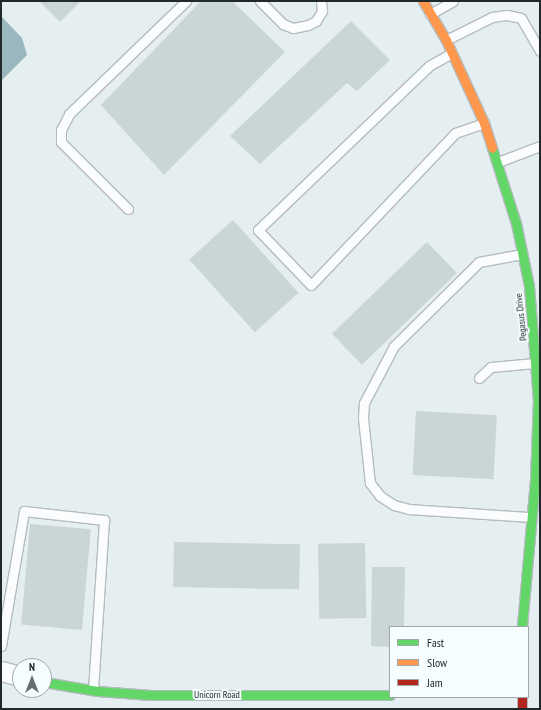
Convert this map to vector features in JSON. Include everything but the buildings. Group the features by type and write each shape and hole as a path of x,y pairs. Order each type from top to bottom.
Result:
{"street":[{"name":"Pegasus Drive","path":"423,1 446,40 484,123 498,162 522,254 533,319 538,363 537,480 531,517 522,626"},
{"path":"1,671 12,674"},
{"name":"Unicorn Road","path":"52,683 93,690 164,698 389,695"},
{"path":"522,698 522,709"}],"lane":[{"path":"128,209 60,142 61,130 69,114 186,1"},
{"path":"260,1 283,24 292,28 308,25 316,21 322,11 322,1"},
{"path":"430,14 453,1"},
{"path":"446,40 492,17 507,15 521,18 540,51"},
{"path":"452,53 429,66 258,230 311,284 455,133 484,123"},
{"path":"498,162 540,146"},
{"path":"522,254 479,262 394,346 364,403 363,418 370,483 380,496 394,505 409,509 531,517"},
{"path":"479,378 491,367 538,363"},
{"path":"1,646 24,511 104,520 93,690"}],"water":[{"path":"1,16 22,38 27,55 1,81"}],"traffic: fast":[{"path":"492,148 516,223 529,286 538,400 535,480 522,626"},
{"path":"52,683 97,691 151,695 389,695"}],"traffic: slow":[{"path":"423,1 446,40 484,123 492,148"}],"traffic: jam":[{"path":"522,698 522,709"}]}
